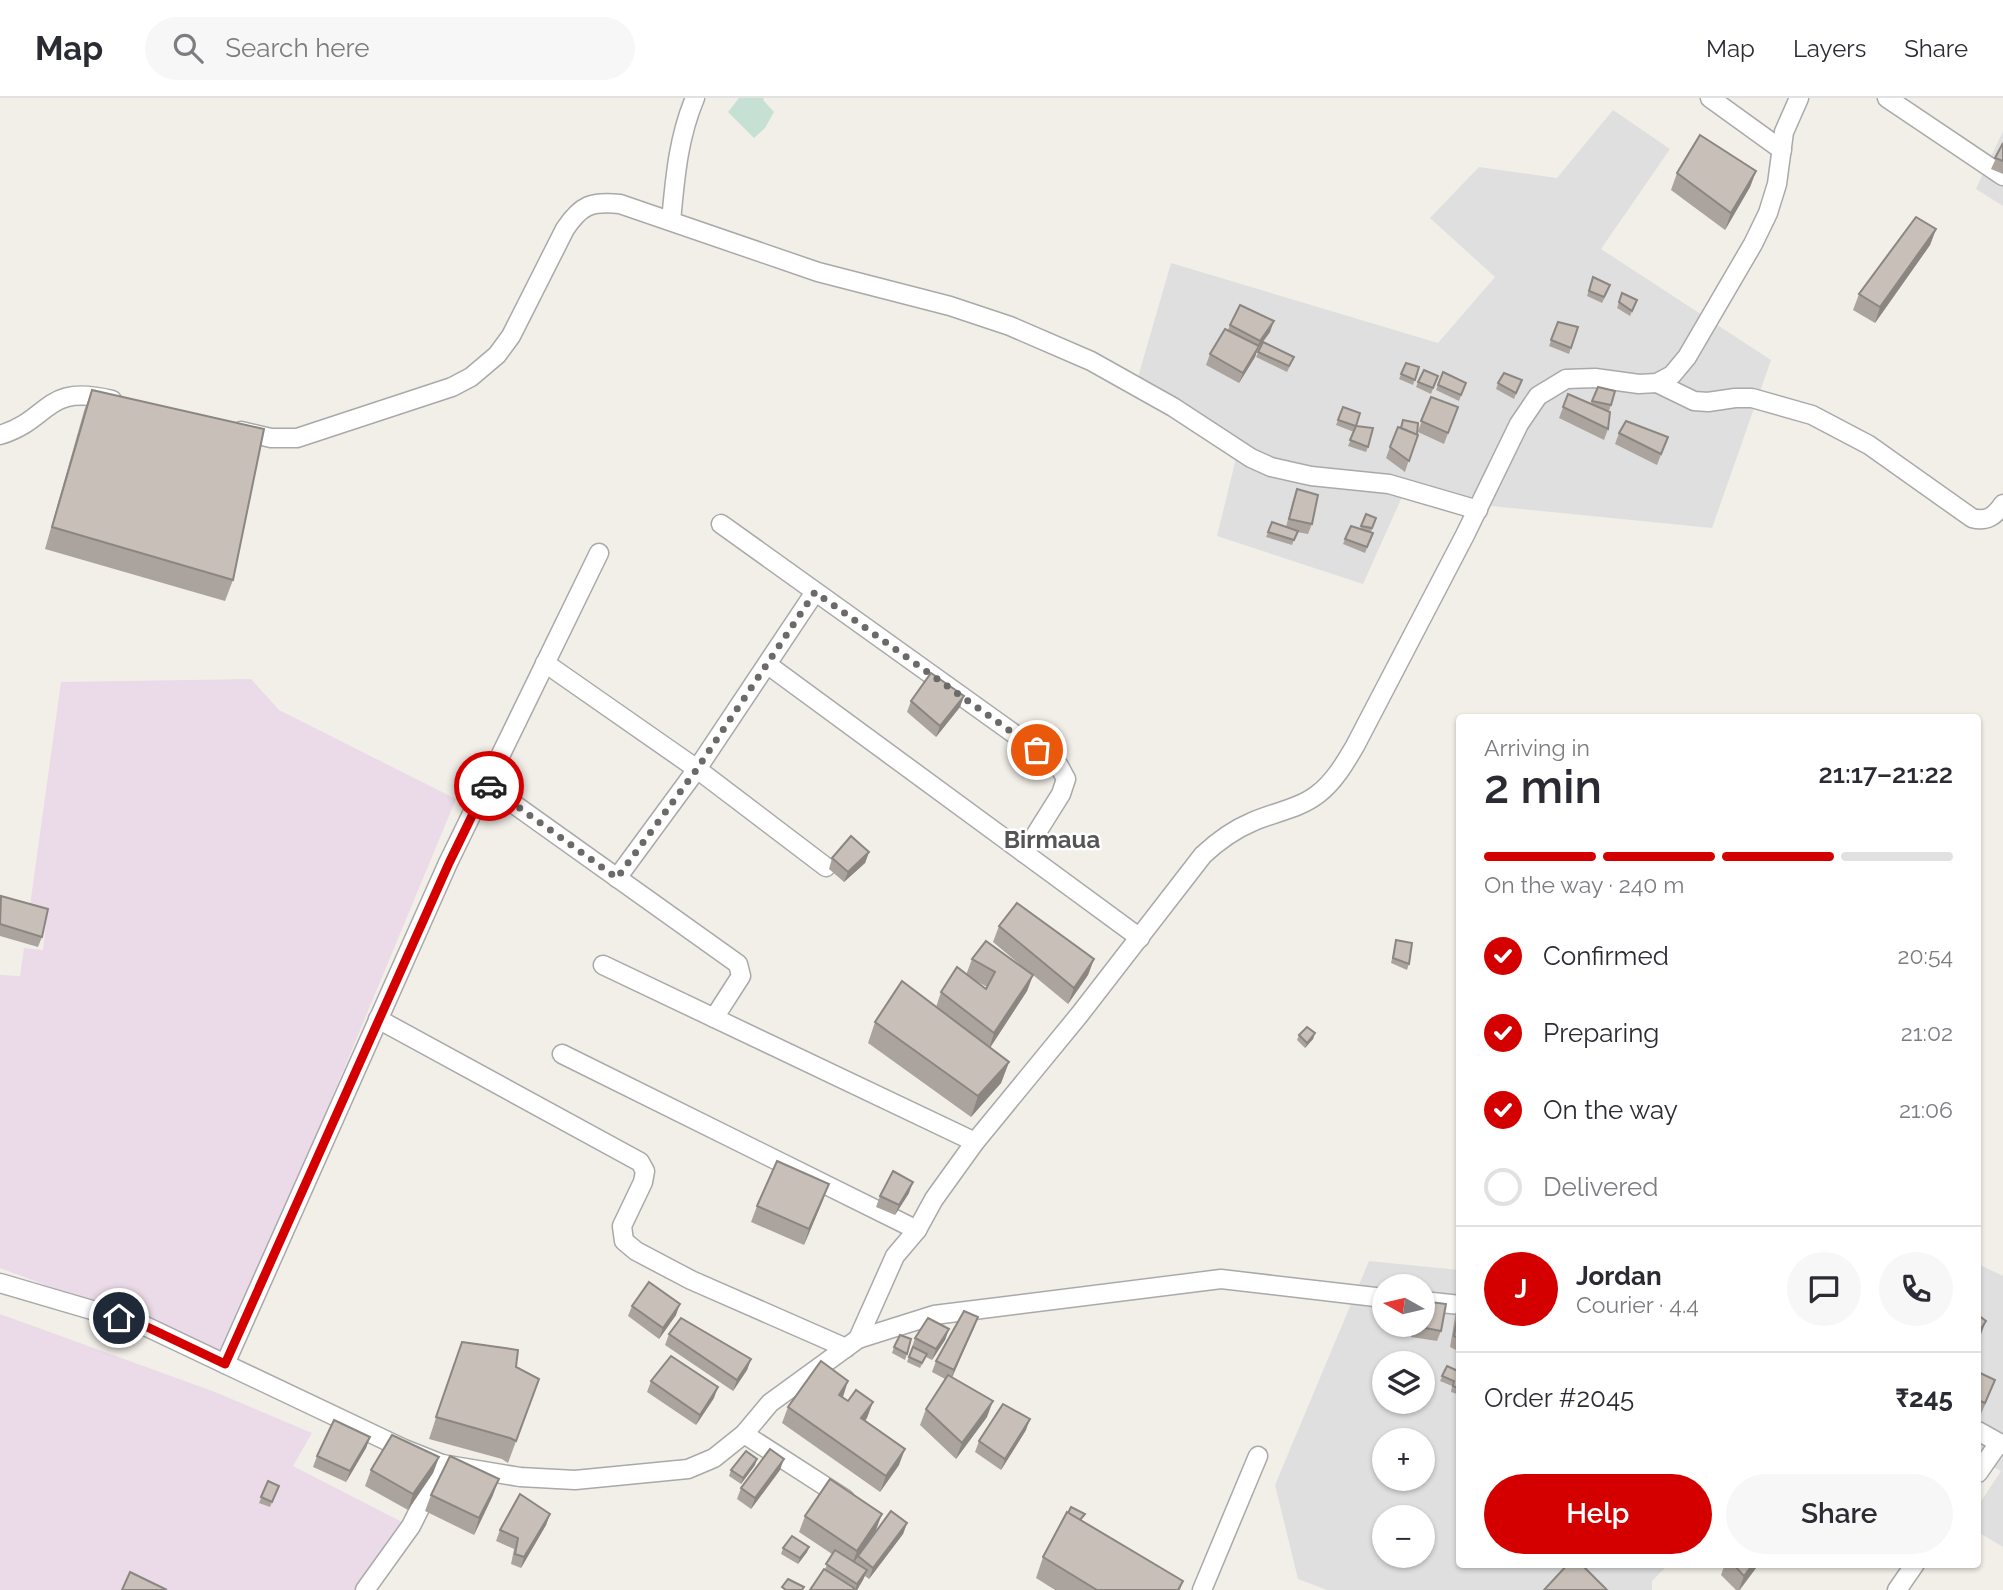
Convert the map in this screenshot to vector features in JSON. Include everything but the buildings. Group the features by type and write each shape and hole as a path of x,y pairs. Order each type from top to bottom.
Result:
{"street":[{"path":"671,221 678,152 695,98"},
{"path":"1710,98 1782,149"},
{"path":"852,1343 895,1256 917,1230 934,1199 975,1142 1140,938 1203,855 1226,834 1304,803 1321,793 1337,774 1355,747 1478,510 1519,424 1538,396 1566,380 1657,383 1672,375 1686,357 1753,244 1768,213 1774,194 1784,132 1799,98"},
{"path":"1887,98 2003,176"},
{"path":"230,428 271,438 297,438 452,387 471,377 497,355 511,336 575,214 584,207 606,202 620,204 818,272 950,306 1022,331 1091,361 1271,467 1311,476 1390,484 1478,510"},
{"path":"1657,383 1694,401 1752,398 1812,415 1869,445 1972,517 1983,520 1991,518 2003,504"},
{"path":"0,435 66,396 95,396 122,402"},
{"path":"721,524 1059,766 1066,779 1061,794 1024,853"},
{"path":"225,1364 378,1019 599,553"},
{"path":"617,878 697,769 815,592"},
{"path":"545,663 697,769 826,867"},
{"path":"768,665 1140,938"},
{"path":"487,785 740,967 738,981 714,1018"},
{"path":"603,965 975,1142"},
{"path":"378,1019 640,1162 645,1171 643,1182 622,1226 622,1234 629,1246 691,1280 852,1343"},
{"path":"562,1055 917,1230"},
{"path":"0,1283 143,1325 402,1448 442,1464 520,1477 588,1479 688,1469 714,1458 744,1434 770,1403 852,1343 934,1315 1221,1279 1372,1297"},
{"path":"1435,1302 1456,1305"},
{"path":"1981,1433 2001,1444 1981,1469"},
{"path":"744,1434 857,1506"},
{"path":"1202,1590 1258,1456"},
{"path":"365,1590 411,1526 442,1464"},
{"path":"1897,1590 1912,1568"}],"shaded area":[{"path":"1613,110 1670,149 1601,249 1771,360 1712,528 1402,497 1363,584 1217,536 1239,446 1136,384 1171,263 1438,343 1495,277 1430,218 1479,167 1557,178"},
{"path":"2003,131 2003,206 1976,189"},
{"path":"251,679 279,710 456,799 226,1353 0,1268 0,975 20,976 24,948 43,950 47,916 29,913 61,682"},
{"path":"1369,1261 1456,1270 1456,1568 1665,1568 1652,1581 1652,1590 1327,1590 1298,1579 1275,1485"},
{"path":"1981,1265 2003,1276 2003,1547 1981,1534 1981,1501 2001,1471 1981,1461"},
{"path":"0,1314 215,1392 312,1433 293,1466 402,1522 355,1590 0,1590"}],"green space":[{"path":"739,98 764,98 774,112 765,128 754,138 728,112"}],"way so far":[{"path":"489,786 617,878 697,769 815,592 1037,750"}],"district":[{"name":"Birmaua","path":"1052,839"}],"route":[{"path":"119,1318 143,1325 225,1364 449,863 487,785 489,786"}]}
